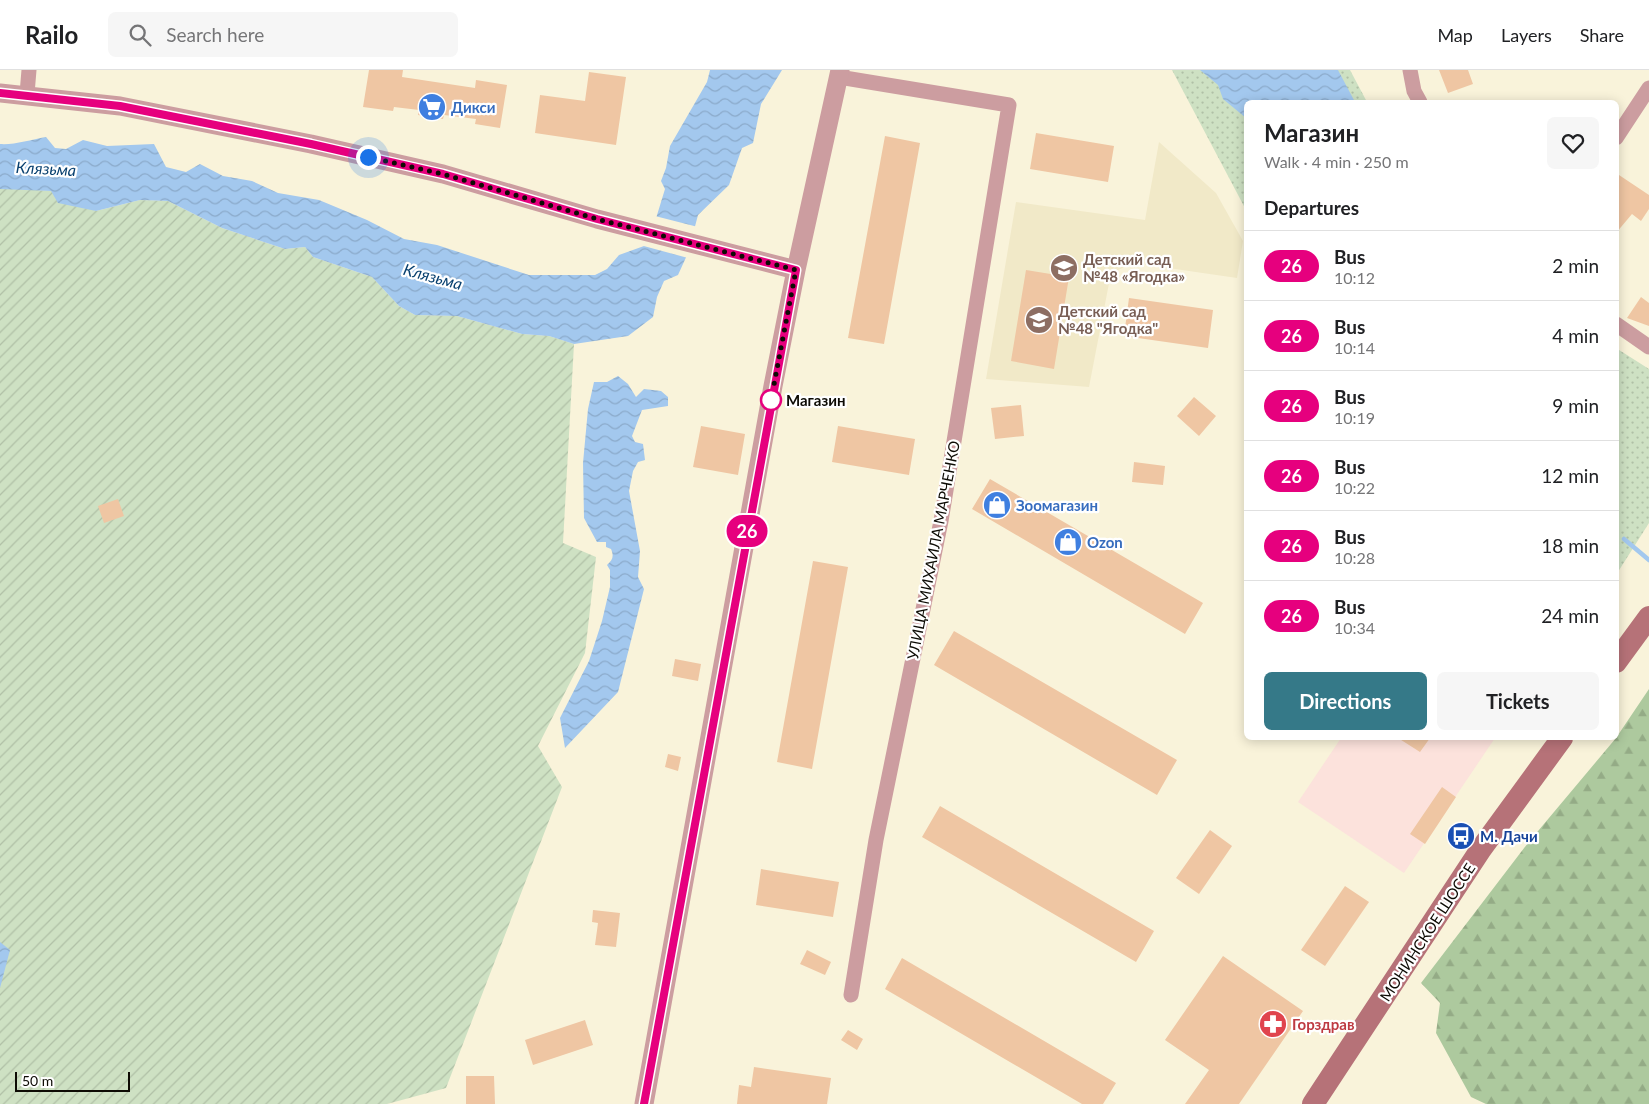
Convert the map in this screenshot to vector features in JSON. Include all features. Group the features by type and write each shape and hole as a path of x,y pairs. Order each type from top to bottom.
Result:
{"main road":[{"path":"1619,658 1649,617"},
{"name":"МОНИНСКОЕ ШОССЕ","path":"1313,1104 1481,849 1561,740"}],"street":[{"path":"27,94 28,70"},
{"path":"1410,70 1414,91 1419,100"},
{"path":"644,1104 796,270 839,73"},
{"name":"УЛИЦА МИХАИЛА МАРЧЕНКО","path":"839,73 1009,105 941,522 876,840 851,995"},
{"path":"1619,133 1649,88"},
{"path":"0,93 27,94 160,113 311,144 443,174 597,219 796,270"},
{"path":"1619,326 1649,347"}],"shaded area":[{"name":"Детский сад №48 «Ягодка»","path":"1159,142 1216,193 1243,241 1237,278 1134,263 1111,273 1089,387 986,379 1016,202 1145,220"},
{"path":"1340,740 1494,740 1404,873 1298,802"}],"green space":[{"path":"1172,70 1350,70 1366,100 1244,100 1244,206"},
{"path":"0,189 51,191 96,211 140,200 168,201 222,228 285,249 305,247 313,257 372,277 399,306 415,315 457,316 522,334 549,336 574,344 563,543 596,557 585,653 538,746 562,787 446,1088 387,1104 0,1104"},
{"path":"1619,350 1649,369 1649,523 1619,570"},
{"path":"1649,689 1649,1104 1486,1104 1471,1097 1436,1033 1440,1003 1421,983 1528,843 1614,740 1619,740 1619,734"}],"water":[{"name":"Клязьма","path":"710,70 782,70 761,104 753,143 742,148 729,185 698,215 688,253 678,275 664,281 657,297 653,317 628,336 574,344 549,336 522,334 457,316 415,315 399,306 372,277 313,257 305,247 285,249 222,228 168,201 140,200 96,211 58,203 51,191 0,189 0,144 46,137 55,148 66,149 83,140 107,146 154,144 166,167 186,172 200,164 223,176 252,181 278,193 319,200 367,220 404,239 437,245 529,275 595,275 607,269 619,255 644,246 650,238 665,189 661,181 666,168 670,146 707,82"},
{"path":"1200,70 1338,70 1354,100 1244,100 1244,116 1223,99 1218,85"},
{"path":"618,376 628,384 636,397 644,389 661,391 668,397 668,406 642,410 632,436 635,442 643,444 645,460 638,462 633,471 629,491 640,551 638,577 644,589 618,692 565,748 560,718 589,661 602,621 610,587 610,570 607,565 613,556 611,549 606,547 606,542 597,542 584,518 583,463 588,409 594,382 607,382"},
{"path":"0,942 10,950 0,988"}],"pier":[{"path":"655,216 698,227 688,258 640,245 648,237"}],"building":[{"path":"369,70 403,70 402,77 475,88 476,80 507,85 500,128 475,124 476,119 444,115 443,119 418,115 419,110 394,107 393,111 363,107"},
{"path":"1439,70 1468,70 1473,84 1448,93"},
{"path":"589,72 626,77 616,145 535,133 540,95 585,101"},
{"path":"1036,133 1114,146 1108,182 1030,169"},
{"path":"885,136 920,143 884,344 848,338"},
{"path":"1619,175 1649,195 1649,209 1641,221 1632,214 1619,229"},
{"path":"1026,270 1069,277 1054,369 1011,361"},
{"path":"1641,297 1649,303 1649,326 1627,318"},
{"path":"1129,298 1213,310 1208,348 1124,336"},
{"path":"1194,397 1216,416 1199,436 1177,416"},
{"path":"1021,405 1024,436 995,439 991,408"},
{"path":"701,426 745,434 738,475 693,467"},
{"path":"838,426 915,439 909,475 832,462"},
{"path":"1134,462 1165,466 1163,485 1132,482"},
{"path":"990,479 1203,603 1185,634 972,509"},
{"path":"118,499 124,516 104,523 98,506"},
{"path":"813,561 848,567 812,769 777,762"},
{"path":"954,631 1177,760 1157,795 934,665"},
{"path":"675,659 701,664 698,681 672,676"},
{"path":"1401,740 1429,740 1420,752"},
{"path":"668,754 681,757 678,771 665,767"},
{"path":"1442,787 1456,797 1425,844 1410,834"},
{"path":"940,806 1154,931 1136,962 922,837"},
{"path":"1210,830 1232,846 1199,894 1176,878"},
{"path":"761,869 839,882 833,917 756,905"},
{"path":"1345,886 1369,902 1325,966 1301,950"},
{"path":"593,910 620,913 616,947 595,945 598,923 592,922"},
{"path":"807,950 831,962 825,975 800,964"},
{"path":"1223,956 1303,1011 1239,1104 1185,1104 1209,1070 1165,1040"},
{"path":"902,958 1116,1083 1103,1104 1082,1104 885,989"},
{"path":"585,1020 593,1045 533,1065 525,1040"},
{"path":"848,1030 863,1039 857,1050 841,1040"},
{"path":"754,1067 831,1078 827,1104 737,1104 739,1085 751,1087"},
{"path":"466,1076 494,1076 495,1104 466,1104"}],"waterway":[{"path":"1624,539 1649,560"}],"bus line":[{"name":"26","path":"0,93 27,94 120,106 311,144 443,174 597,219 796,270 773,386 644,1104"}],"place":[{"name":"Дикси","path":"432,107"},
{"name":"Детский сад №48 «Ягодка»","path":"1064,268"},
{"name":"Детский сад №48 \"Ягодка\"","path":"1039,320"},
{"name":"Магазин","path":"771,400"},
{"name":"Зоомагазин","path":"997,505"},
{"name":"Ozon","path":"1068,542"},
{"name":"М. Дачи","path":"1461,836"},
{"name":"Горздрав","path":"1273,1024"}],"route":[{"path":"368,157 443,174 597,219 796,270 771,400"}]}
